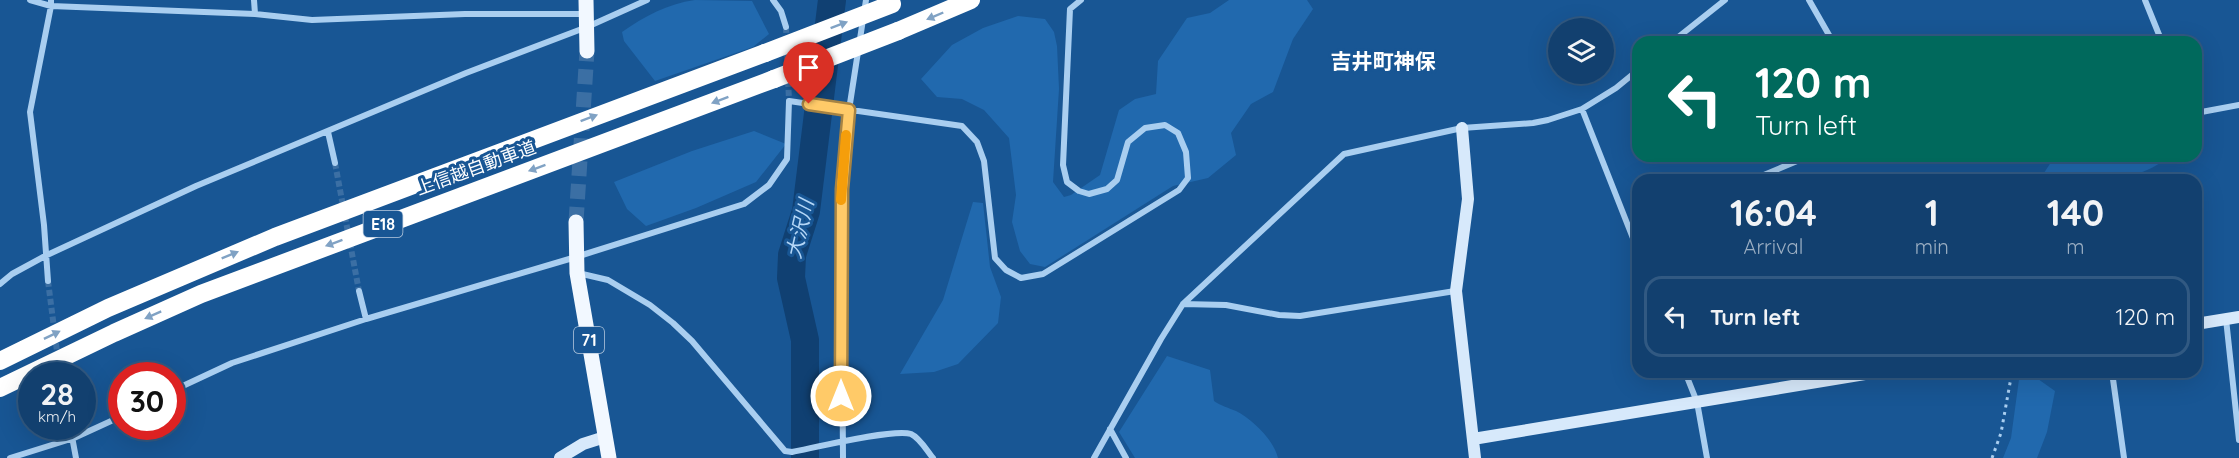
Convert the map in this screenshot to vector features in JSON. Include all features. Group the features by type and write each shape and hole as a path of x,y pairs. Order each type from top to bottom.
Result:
{"highway":[{"name":"上信越自動車道","path":"0,388 201,294 774,79 971,0"},
{"name":"上信越自動車道","path":"0,361 108,308 275,237 765,54 897,2"}],"main road":[{"path":"586,14 587,51"},
{"name":"71","path":"576,222 577,265 609,458"}],"street":[{"path":"30,0 255,14 312,20 465,14 586,14 647,0"},
{"path":"254,0 255,14"},
{"path":"773,0 781,11 786,27"},
{"path":"843,458 841,441 842,189 849,110 866,0"},
{"path":"186,384 232,363 366,318 577,265 744,204 769,185 787,159 789,101 962,126 977,142 984,161 995,258 1006,270 1021,278 1043,273 1179,190 1188,178 1186,152 1178,133 1165,125 1145,128 1128,142 1117,180 1107,189 1089,194 1079,191 1067,182 1063,165 1070,9 1081,0"},
{"path":"1680,36 1725,0"},
{"path":"1809,0 1830,36"},
{"path":"2145,0 2160,36"},
{"path":"48,281 44,225 30,112 51,3"},
{"path":"0,284 12,274 45,256 196,186 466,73 586,14"},
{"path":"1094,458 1183,304 1344,154 1462,128 1533,123 1582,109 1616,88 1632,75"},
{"path":"2202,112 2239,105"},
{"path":"1582,109 1632,237"},
{"path":"1462,128 1468,199 1456,291 1475,458"},
{"path":"328,132 335,163"},
{"path":"1766,174 1795,162"},
{"path":"577,265 650,305 673,323 692,341 783,455 841,441 902,433 915,437 933,458"},
{"path":"359,291 366,318"},
{"path":"1183,304 1226,305 1279,315 1300,316 1456,291"},
{"path":"2202,323 2239,317"},
{"path":"2226,319 2239,440"},
{"path":"1687,378 1697,402 1707,458"},
{"path":"1473,439 1841,378"},
{"path":"2113,378 2124,458"},
{"path":"1110,429 1126,458"},
{"path":"560,458 582,444 605,437"},
{"path":"10,458 68,440"},
{"path":"74,440 76,458"}],"path":[{"path":"1992,458 2001,433 2012,378"}],"shaded area":[{"path":"695,0 752,1 769,34 753,47 655,81 624,41 622,32 675,4"},
{"path":"1229,0 1307,0 1313,9 1293,39 1273,92 1251,104 1231,133 1236,155 1208,178 1173,186 1045,267 1030,264 1020,251 1012,222 1016,195 1009,138 984,110 962,99 937,97 921,79 952,45 983,28 1018,16 1045,19 1054,32 1057,46 1059,89 1053,182 1064,197 1071,195 1100,175 1119,110 1135,99 1156,94 1158,61 1187,18 1210,13"},
{"path":"754,131 786,144 756,182 696,208 646,226 627,209 614,182 692,151"},
{"path":"2051,162 2162,162 2136,174 2043,174"},
{"path":"973,202 983,203 990,267 1001,297 998,323 958,364 934,372 900,374 943,300"},
{"path":"1167,356 1210,370 1214,401 1249,419 1267,437 1278,458 1135,458 1119,432"},
{"path":"2019,378 2037,378 2055,391 2047,432 2037,458 2003,458 2011,438"}],"waterway":[{"name":"大沢川","path":"805,458 805,340 791,278 792,255 806,211 832,0"}],"tunnel":[{"path":"786,27 789,101"},
{"path":"576,222 587,51"},
{"path":"335,163 359,291"},
{"path":"48,281 58,362"}],"slow traffic":[{"path":"841,200 846,135"}],"district":[{"name":"吉井町神保","path":"1383,62"}],"route":[{"path":"809,104 849,110 842,189 841,396"}]}
